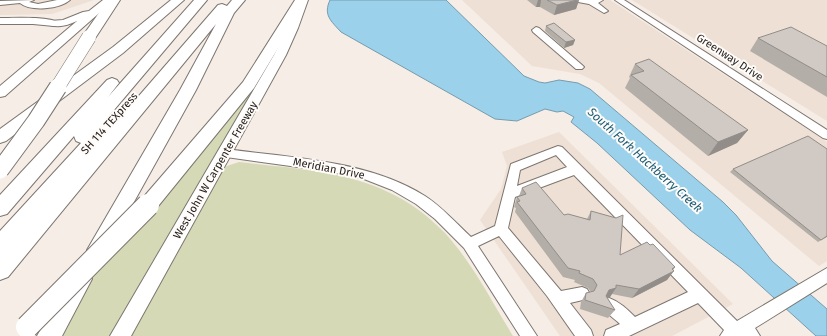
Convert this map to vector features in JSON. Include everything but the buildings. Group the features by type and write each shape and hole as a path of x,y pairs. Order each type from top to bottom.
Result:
{"highway":[{"path":"0,137 118,50 178,0"},
{"path":"0,208 188,0"},
{"name":"SH 114 TEXpress","path":"0,231 201,0"},
{"name":"SH 114 TEXpress","path":"0,245 218,0"},
{"path":"0,270 228,0"},
{"path":"49,336 188,90 228,12 239,0"},
{"path":"23,332 148,205 249,85 302,0"},
{"path":"0,170 36,121 89,37 109,1"}],"main road":[{"name":"West John W Carpenter Freeway","path":"120,336 226,153 280,55 293,28 302,0"},
{"path":"54,23 77,19 109,1"},
{"path":"0,93 109,1"},
{"path":"54,23 66,31 67,36"}],"street":[{"path":"0,3 27,1 26,5 37,7 66,0"},
{"path":"581,0 596,1 604,11"},
{"name":"Greenway Drive","path":"619,0 827,135"},
{"path":"0,21 33,21 54,23"},
{"path":"536,30 579,67"},
{"path":"501,229 515,167 558,150 700,294 740,332 766,313 822,278"},
{"name":"Meridian Drive","path":"226,153 320,165 366,174 396,186 420,200 440,215 469,244 529,336"},
{"path":"509,194 576,169"},
{"path":"469,244 501,229"},
{"path":"501,229 558,299 585,336"},
{"path":"558,299 582,294"},
{"path":"612,336 700,294"},
{"path":"609,306 617,310 633,326"}],"shaded area":[{"path":"0,0 94,0 52,14 0,15"},
{"path":"462,0 610,0 827,142 827,261 819,266 599,83 580,74 532,66"},
{"path":"632,0 827,0 827,121"},
{"path":"559,132 733,304 672,336 560,336 480,220 501,189 507,166 502,152"}],"green space":[{"path":"283,40 110,336 60,336 93,275 156,206 236,111"},
{"path":"239,162 295,168 349,178 374,186 398,197 422,212 444,232 464,256 513,336 127,336 221,171 227,166"}],"water":[{"name":"South Fork Hackberry Creek","path":"330,0 446,0 524,76 545,83 559,80 578,83 590,89 723,202 736,215 772,261 827,309 827,336 816,336 741,268 690,230 597,143 571,122 574,117 563,111 557,112 545,109 517,121 495,119 341,32 329,18 327,10"}]}
